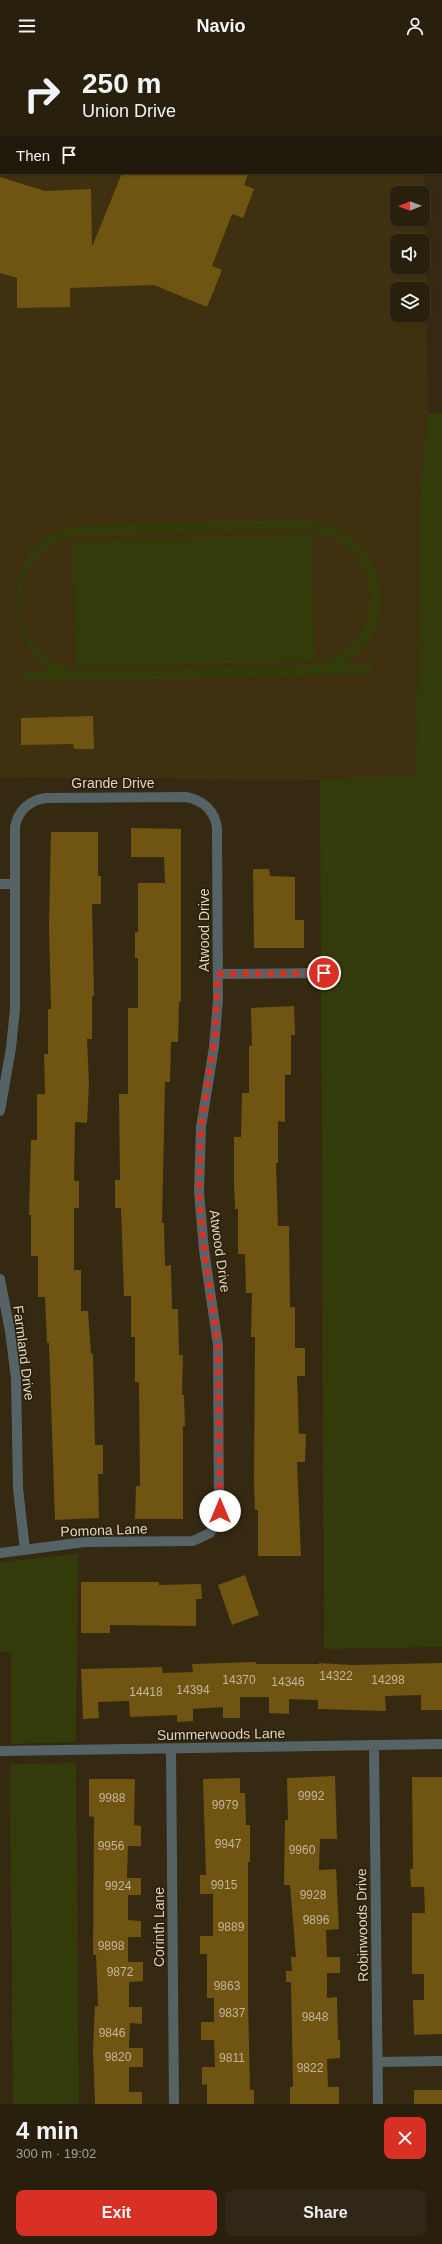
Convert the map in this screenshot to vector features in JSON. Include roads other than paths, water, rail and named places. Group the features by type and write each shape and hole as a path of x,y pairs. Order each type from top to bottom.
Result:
{"street":[{"name":"Grande Drive","path":"15,884 15,827 24,808 32,802 46,798 186,797 205,804"},
{"name":"Atwood Drive","path":"205,804 214,815 217,828 218,974 216,1023 203,1111 199,1160 202,1234 215,1321 219,1368 220,1511 218,1521 208,1534"},
{"path":"0,884 15,884 15,1008 11,1048 0,1111"},
{"path":"218,974 324,973"},
{"name":"Farmland Drive","path":"0,1279 10,1330 16,1378 18,1488 25,1550"},
{"name":"Pomona Lane","path":"0,1553 85,1542 189,1542 201,1539 208,1534"},
{"name":"Summerwoods Lane","path":"0,1751 442,1744"},
{"name":"Robinwoods Drive","path":"374,1746 378,2104"},
{"name":"Corinth Lane","path":"171,1749 174,2104"},
{"path":"378,2062 442,2061"}]}
